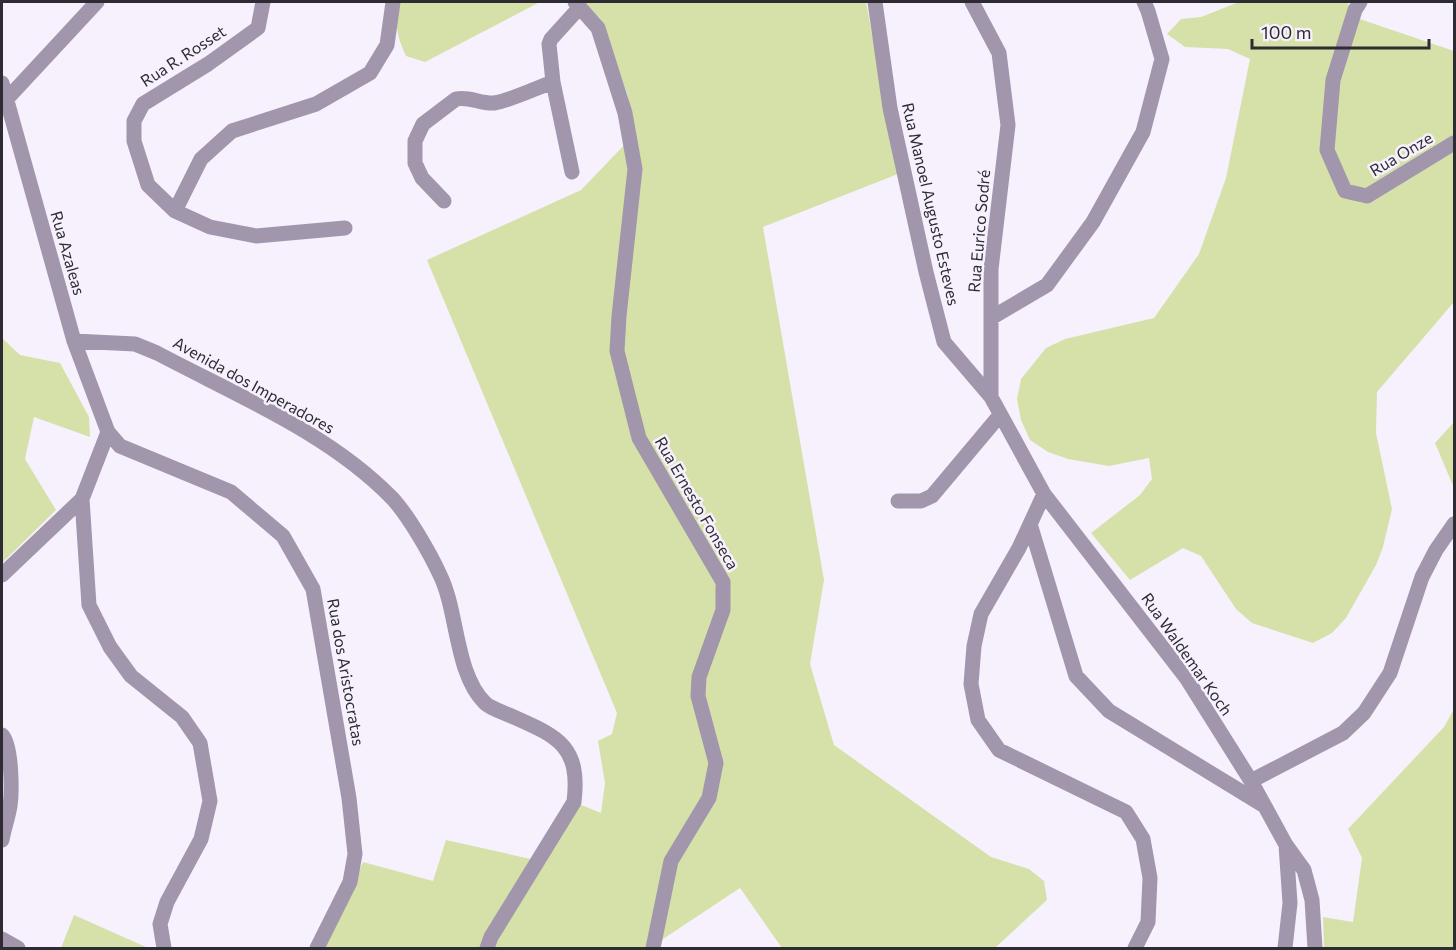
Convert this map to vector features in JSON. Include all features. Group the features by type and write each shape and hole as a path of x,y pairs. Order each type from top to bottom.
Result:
{"street":[{"path":"6,100 97,2"},
{"name":"Rua R. Rosset","path":"263,2 258,28 208,64 143,104 134,121 134,141 148,184 175,211 210,226 256,237 345,228"},
{"path":"175,211 201,159 232,131 316,104 370,73 387,45 393,2"},
{"name":"Rua Manoel Augusto Esteves","path":"875,2 890,108 944,342 991,398"},
{"name":"Rua Eurico Sodré","path":"972,2 999,53 1008,125 991,269 991,398 1044,494"},
{"path":"991,318 1047,285 1093,222 1143,132 1162,59 1144,2"},
{"path":"572,172 553,82 549,44 577,4"},
{"name":"Rua Ernesto Fonseca","path":"577,4 598,27 625,113 635,169 617,351 639,438 723,582 723,609 699,677 698,696 716,763 709,798 671,861 654,948"},
{"name":"Rua Onze","path":"1357,4 1333,80 1327,150 1345,190 1367,196 1455,143"},
{"path":"444,201 422,178 415,163 415,141 423,124 462,97 495,102 553,82"},
{"name":"Rua Azaleas","path":"2,83 74,341 108,432"},
{"name":"Avenida dos Imperadores","path":"74,341 135,344 157,353 310,434 357,465 393,500 441,576 469,679 485,704 552,735 570,754 576,781 574,802 491,937 487,948"},
{"path":"898,501 921,501 932,496 1000,414"},
{"path":"108,432 82,499 89,604 110,647 131,676 182,717 200,743 210,801 201,839 166,902 160,924 164,948"},
{"name":"Rua dos Aristocratas","path":"108,432 120,446 231,492 283,536 313,589 349,798 355,854 350,882 317,948"},
{"path":"1044,494 1019,548 981,614 974,646 971,684 978,720 999,750 1126,812 1143,839 1150,878 1148,922 1135,948"},
{"name":"Rua Waldemar Koch","path":"1044,494 1187,680 1251,781 1286,845 1304,870 1312,900 1315,948"},
{"path":"2,575 82,499"},
{"path":"1030,524 1076,676 1109,711 1263,805"},
{"path":"1251,781 1343,734 1364,713 1390,673 1422,577 1436,550 1455,524"},
{"path":"2,735 5,738 9,757 10,804 2,840"},
{"path":"1285,948 1290,903 1286,845"},
{"path":"2,939 18,948"}],"green space":[{"path":"398,2 540,2 425,62 406,56 397,29"},
{"path":"579,2 866,2 898,174 763,227 824,580 810,664 834,745 991,857 1029,869 1044,881 1047,900 995,948 782,948 740,888 663,939 657,948 325,948 363,862 433,881 446,840 544,862 579,804 601,813 605,783 598,741 612,734 617,713 427,260 581,190 631,138 628,96 600,18"},
{"path":"1239,2 1348,2 1351,16 1454,51 1454,302 1377,392 1376,433 1392,509 1383,547 1376,565 1346,618 1332,633 1313,643 1252,623 1236,609 1201,556 1183,548 1130,580 1091,533 1140,495 1152,479 1149,458 1109,466 1068,459 1048,452 1030,440 1021,420 1017,399 1021,379 1046,348 1065,339 1154,318 1199,254 1226,178 1250,59 1228,49 1185,47 1167,34 1181,19 1201,17"},
{"path":"2,338 20,355 60,363 89,417 90,437 34,417 25,459 56,510 2,563"},
{"path":"1454,422 1454,488 1435,443"},
{"path":"1454,709 1454,948 1324,948 1323,917 1353,922 1362,858 1348,829 1444,727"},
{"path":"74,915 146,947 148,948 61,948"}]}
